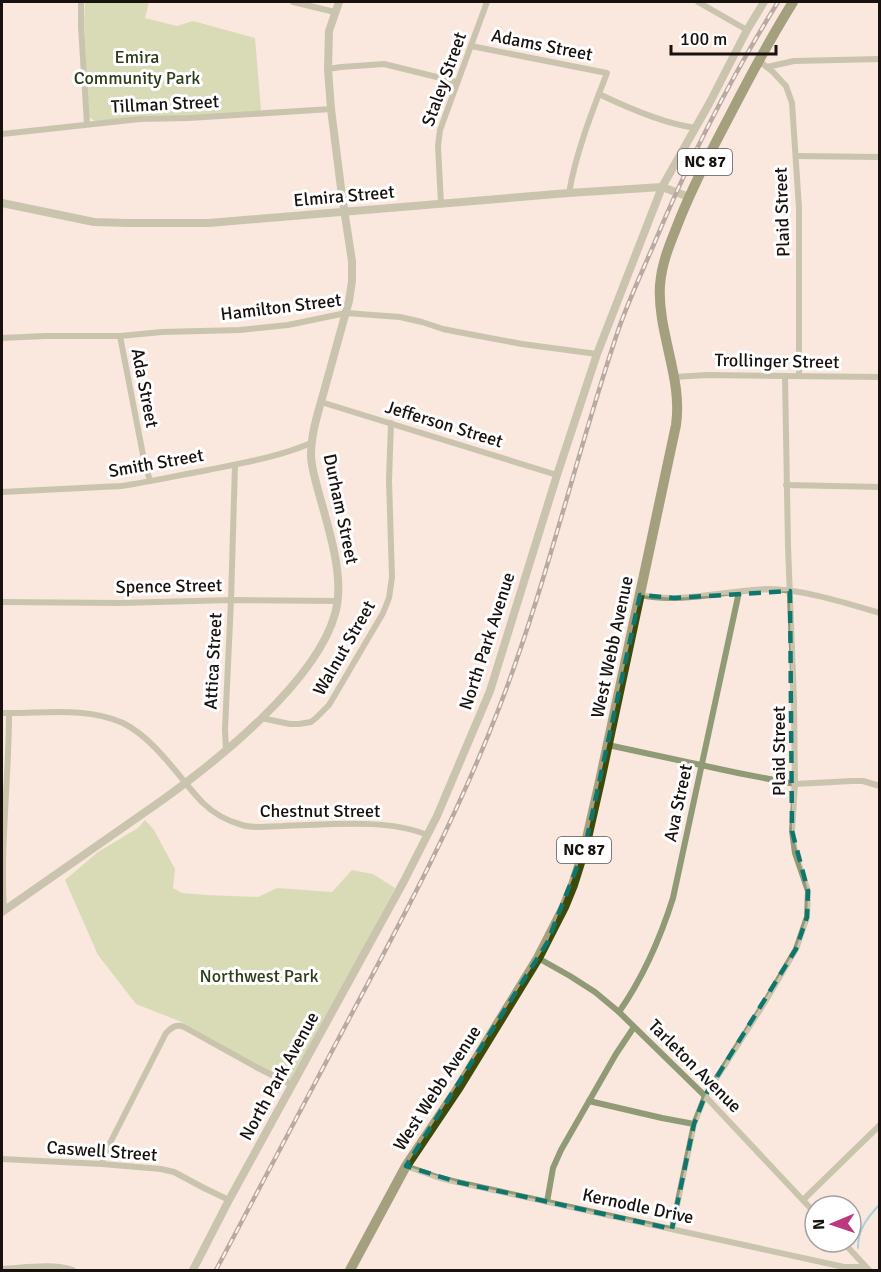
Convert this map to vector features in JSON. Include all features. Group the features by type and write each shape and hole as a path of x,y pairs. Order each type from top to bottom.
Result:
{"highway":[{"name":"West Webb Avenue","path":"350,1270 406,1166 459,1087 538,958 564,907 578,871 608,745 676,425 678,402 662,315 660,285 662,269 688,197 758,60 793,2"}],"street":[{"path":"81,2 87,124"},
{"path":"293,2 335,12"},
{"name":"Durham Street","path":"3,911 186,783 226,750 289,689 314,657 331,625 339,591 337,569 310,457 311,443 346,313 352,280 352,261 331,109 328,69 329,31 339,2"},
{"name":"Staley Street","path":"441,204 439,136 487,2"},
{"path":"698,2 747,30"},
{"name":"North Park Avenue","path":"193,1270 404,881 460,764 490,691 597,354 662,188 764,2"},
{"name":"Adams Street","path":"471,46 607,73 599,94"},
{"path":"767,67 794,61 879,59"},
{"name":"Plaid Street","path":"758,60 786,86 790,94 799,208 799,376"},
{"path":"328,69 384,64 457,82"},
{"path":"569,193 580,148 599,94 681,126 696,128"},
{"name":"Tillman Street","path":"2,134 140,119 331,109"},
{"path":"796,156 879,157"},
{"name":"Elmira Street","path":"2,203 94,222 209,223 569,193 662,188 688,197"},
{"name":"Hamilton Street","path":"2,338 120,336 162,332 240,330 288,325 346,313 400,317 458,332 522,344 597,354"},
{"name":"Ada Street","path":"120,336 150,481"},
{"name":"Trollinger Street","path":"674,377 707,375 879,377"},
{"name":"Plaid Street","path":"672,1229 694,1124 705,1096 796,949 808,908 808,891 795,853 792,831 795,784 784,377"},
{"name":"Jefferson Street","path":"321,402 557,475"},
{"name":"Walnut Street","path":"261,718 299,724 311,722 316,718 329,705 383,613 389,598 392,577 389,480 391,423"},
{"name":"Smith Street","path":"2,492 121,486 235,465 299,449 311,443"},
{"name":"Attica Street","path":"226,750 235,465"},
{"path":"786,485 879,487"},
{"path":"640,595 653,598 693,598 769,589 790,591 879,613"},
{"name":"Ava Street","path":"619,1012 657,941 673,898 740,592"},
{"name":"Spence Street","path":"2,602 120,603 231,600 337,602"},
{"name":"Chestnut Street","path":"2,713 89,713 122,723 148,742 203,803 222,817 244,826 374,825 404,827 427,835"},
{"path":"3,911 9,713"},
{"path":"608,745 795,784 864,781 879,786"},
{"name":"Tarleton Avenue","path":"538,958 595,992 619,1012 705,1096 803,1200"},
{"path":"102,1164 105,1153 166,1033 173,1027 179,1025 184,1027 292,1084"},
{"path":"547,1202 553,1168 565,1141 633,1027"},
{"path":"589,1101 694,1124"},
{"path":"809,1194 879,1125"},
{"name":"Caswell Street","path":"2,1159 152,1167 174,1172 229,1200"},
{"name":"Kernodle Drive","path":"406,1166 440,1178 547,1202 844,1267 867,1269"},
{"path":"854,1254 867,1269"},
{"path":"2,1269 44,1267 73,1270"}],"highlighted area":[{"path":"790,591 792,831 808,891 807,917 796,949 705,1096 694,1124 672,1229 457,1182 406,1166 547,943 585,847 640,595 674,598"}],"green space":[{"name":"Emira Community Park","path":"85,2 149,2 145,18 177,26 193,21 255,38 261,109 259,112 95,121 89,117"},
{"name":"Northwest Park","path":"145,820 154,830 175,869 173,888 182,893 258,897 277,888 332,892 352,870 373,874 395,888 290,1081 258,1066 179,1021 136,1004 98,955 65,880 98,852 138,828"}],"waterway":[{"path":"863,1227 880,1204"}],"railway":[{"path":"216,1270 410,903 466,787 499,708 532,614 603,375 627,307 696,151 743,60 778,2"}]}
